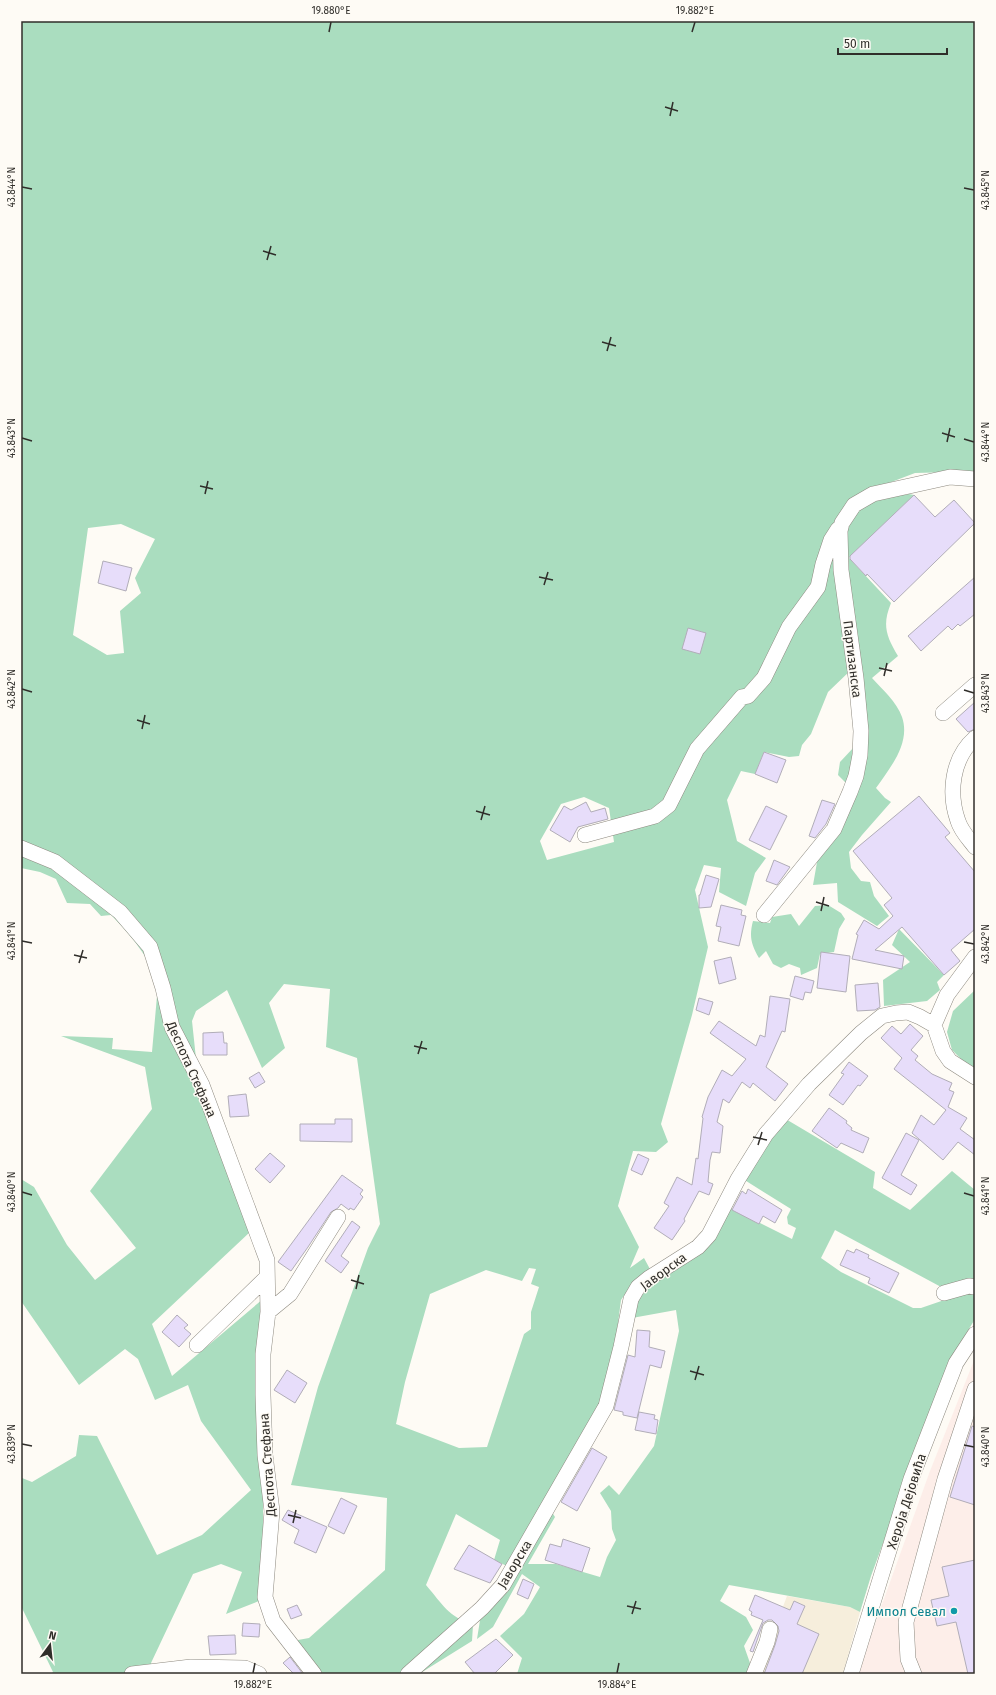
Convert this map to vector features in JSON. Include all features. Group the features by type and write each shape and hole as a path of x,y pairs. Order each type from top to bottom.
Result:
{"street":[{"name":"Партизанска","path":"764,915 834,829 852,787 860,755 861,731 856,678 841,570 840,531 842,523 854,505 874,494 950,477 975,479"},
{"path":"585,835 655,816 669,805 697,750 742,697 748,696 764,678 789,627 818,587 823,564 832,540 842,523"},
{"path":"943,713 975,685"},
{"path":"975,738 958,758 954,777 953,793 954,807 958,823 975,847"},
{"name":"Деспота Стефана","path":"21,848 55,862 120,912 150,947 172,1027 202,1085 267,1260 268,1312 263,1354 263,1395 265,1455 272,1511 267,1564 266,1597 273,1621 314,1674"},
{"path":"975,957 947,995 934,1025 943,1051 950,1061 975,1077"},
{"name":"Јаворска","path":"408,1674 482,1608 503,1586 606,1406 631,1299 638,1287 649,1278 698,1247 709,1235 738,1179 766,1134 809,1084 861,1033 882,1016 896,1013 908,1012 934,1025"},
{"path":"268,1312 290,1294 338,1217"},
{"path":"197,1345 267,1277"},
{"path":"944,1293 969,1286 975,1287"},
{"name":"Хероја Дејовића","path":"851,1674 911,1479 956,1363 975,1334"},
{"path":"914,1674 908,1659 906,1622 945,1479 975,1389"},
{"path":"754,1674 767,1642 770,1629"},
{"path":"132,1674 191,1667 245,1668 259,1674"}],"shaded area":[{"path":"975,1358 975,1674 857,1674 930,1471"},
{"path":"787,1596 850,1607 860,1612 843,1674 758,1674"}],"green space":[{"path":"21,21 975,21 975,473 915,473 873,489 875,499 909,494 914,495 849,558 891,603 886,624 888,636 898,656 872,678 897,706 902,717 904,727 904,736 898,755 876,788 891,802 849,852 851,868 861,881 870,882 874,896 889,916 877,926 838,902 837,883 813,885 819,851 847,784 838,775 840,762 855,746 852,669 828,692 811,734 802,745 799,756 789,757 764,752 755,774 741,771 727,800 737,841 766,858 755,873 746,906 719,892 721,868 704,865 695,890 708,947 692,1015 661,1124 668,1142 656,1152 633,1151 618,1206 639,1247 630,1268 644,1258 651,1271 632,1284 621,1300 617,1331 604,1394 550,1509 555,1517 528,1564 556,1564 600,1577 607,1557 616,1540 612,1529 611,1511 600,1493 609,1485 619,1495 654,1446 679,1331 676,1310 632,1318 639,1298 730,1208 792,1239 796,1228 788,1224 787,1217 791,1209 743,1179 784,1118 875,1172 873,1188 910,1210 952,1171 975,1190 975,1319 950,1360 871,1576 860,1612 850,1607 729,1585 720,1601 746,1617 753,1630 744,1646 750,1663 748,1674 517,1674 522,1658 500,1636 524,1614 540,1587 522,1574 493,1627 477,1639 481,1614 507,1566 494,1560 500,1540 456,1514 426,1585 446,1609 464,1622 473,1625 472,1641 419,1674 320,1674 287,1648 298,1640 309,1638 385,1570 387,1498 291,1485 318,1387 368,1248 380,1224 357,1058 326,1047 330,989 284,984 269,1003 285,1048 262,1068 227,990 196,1011 192,1021 197,1068 194,1089 217,1137 250,1232 152,1324 172,1376 263,1299 263,1571 259,1601 226,1614 242,1572 221,1564 193,1574 151,1663 155,1674 51,1674 53,1672 21,1606 22,1478 32,1482 76,1456 79,1435 97,1436 157,1555 202,1535 251,1490 201,1421 188,1385 155,1400 138,1359 125,1349 79,1385 21,1301 21,1179 34,1187 67,1245 95,1280 136,1248 90,1191 152,1109 145,1067 61,1036 113,1038 112,1049 152,1052 158,985 151,966 139,947 111,915 101,916 90,904 67,903 56,879 40,872 21,868","holes":["121,524 155,539 135,578 141,593 120,611 124,653 107,655 73,635 88,528","584,797 609,808 614,842 547,860 540,841 561,804","835,1230 956,1296 921,1308 913,1308 841,1272 821,1258","529,1268 536,1269 531,1284 539,1287 531,1312 531,1329 524,1334 487,1447 459,1448 396,1424 405,1382 430,1294 486,1270 522,1281"]},
{"path":"828,905 841,913 845,919 839,929 834,952 820,954 817,968 801,975 800,968 789,964 781,968 773,964 766,951 759,958 752,940 751,931 753,921 770,923 772,917 791,914 799,926 815,906"},
{"path":"899,929 944,975 937,982 940,990 927,1001 884,1006 883,980 910,962 892,945"},
{"path":"975,990 975,1070 969,1067 952,1050 947,1032 953,1011"}],"building":[{"path":"914,495 935,517 954,500 975,523 894,602 867,574 866,576 850,559 850,556"},
{"path":"103,561 132,568 126,591 98,583"},
{"path":"975,577 975,614 960,626 958,624 952,630 948,626 921,651 908,636"},
{"path":"688,628 706,633 700,654 682,649"},
{"path":"975,702 975,729 968,732 956,719"},
{"path":"764,752 786,760 777,783 755,774"},
{"path":"919,796 950,833 945,837 975,872 975,929 951,950 960,961 944,975 902,927 875,950 904,956 902,969 852,959 858,935 856,934 864,920 879,929 893,916 884,905 892,898 853,851"},
{"path":"822,800 835,804 826,824 815,838 809,836"},
{"path":"586,802 591,812 605,808 608,819 578,827 570,842 550,830 564,806 571,810"},
{"path":"766,806 787,816 770,850 749,840"},
{"path":"774,860 790,867 777,885 766,881"},
{"path":"706,875 719,879 711,907 699,908 699,895"},
{"path":"721,905 742,910 741,915 746,916 739,946 718,941 721,927 716,926"},
{"path":"821,952 850,956 846,992 817,988"},
{"path":"731,957 736,979 719,984 714,961"},
{"path":"795,976 814,981 811,993 805,992 803,1000 790,996"},
{"path":"878,983 880,1007 875,1010 857,1011 855,985"},
{"path":"770,996 790,999 785,1032 782,1031 766,1067 788,1084 775,1101 753,1083 750,1088 742,1082 729,1103 723,1099 717,1122 723,1126 720,1153 712,1152 710,1160 708,1182 713,1184 709,1195 699,1191 684,1219 685,1221 672,1240 654,1228 669,1206 664,1203 677,1177 692,1185 696,1158 698,1159 702,1117 708,1097 722,1070 732,1076 746,1059 710,1033 719,1021 756,1046 760,1035 765,1037"},
{"path":"699,998 713,1002 709,1015 696,1010"},
{"path":"910,1024 923,1036 911,1050 918,1056 915,1060 932,1074 952,1083 949,1090 954,1092 948,1107 967,1118 960,1129 975,1140 975,1155 958,1142 943,1160 912,1133 921,1115 934,1125 946,1110 894,1069 902,1058 881,1038 892,1026 901,1034"},
{"path":"223,1032 224,1043 227,1043 227,1055 203,1055 203,1033"},
{"path":"849,1062 868,1076 860,1086 858,1085 843,1105 829,1095 844,1074 841,1073"},
{"path":"259,1072 265,1082 255,1088 249,1078"},
{"path":"246,1094 249,1116 230,1117 228,1096"},
{"path":"829,1108 847,1121 846,1123 852,1128 851,1130 869,1138 863,1153 841,1143 837,1148 812,1131"},
{"path":"335,1119 352,1119 352,1142 300,1141 300,1124 335,1124"},
{"path":"906,1133 919,1140 901,1175 917,1185 911,1195 882,1178"},
{"path":"270,1153 285,1166 270,1183 255,1169"},
{"path":"638,1154 649,1159 642,1175 631,1170"},
{"path":"342,1175 363,1190 360,1194 363,1197 354,1210 350,1208 349,1210 341,1204 338,1208 331,1212 291,1271 278,1262"},
{"path":"748,1189 782,1210 775,1223 763,1216 759,1224 732,1210 742,1191 746,1194"},
{"path":"352,1221 360,1227 341,1256 349,1262 341,1273 325,1261"},
{"path":"856,1249 869,1255 868,1258 899,1273 889,1293 868,1283 870,1278 840,1265 847,1250 854,1253"},
{"path":"177,1315 188,1325 184,1328 191,1334 179,1347 162,1332"},
{"path":"637,1330 650,1331 649,1347 665,1351 661,1368 650,1365 637,1418 623,1415 623,1412 614,1410 628,1355 635,1357"},
{"path":"287,1370 307,1383 295,1403 274,1390"},
{"path":"639,1412 655,1415 654,1419 658,1420 656,1434 635,1430"},
{"path":"972,1426 975,1427 975,1505 950,1497"},
{"path":"592,1448 607,1457 577,1511 561,1502"},
{"path":"341,1498 357,1506 344,1534 328,1526"},
{"path":"288,1510 327,1527 316,1553 294,1543 299,1530 282,1520"},
{"path":"563,1539 590,1548 582,1572 545,1560 550,1544 561,1547"},
{"path":"469,1545 502,1564 490,1583 454,1569"},
{"name":"Импол Севал","path":"975,1560 975,1674 968,1674 956,1622 937,1626 931,1600 949,1596 942,1567"},
{"path":"523,1579 534,1584 528,1599 517,1594"},
{"path":"755,1595 790,1610 794,1601 805,1606 797,1624 819,1634 802,1674 764,1674 779,1631 778,1626 772,1620 768,1620 763,1623 753,1652 750,1651 763,1620 751,1615 752,1612 749,1610"},
{"path":"297,1605 302,1615 291,1619 287,1609"},
{"path":"243,1623 260,1624 259,1637 242,1636"},
{"path":"235,1635 236,1654 210,1655 208,1636"},
{"path":"496,1639 513,1655 494,1674 475,1674 465,1662"},
{"path":"290,1657 303,1674 294,1674 283,1663"}],"place":[{"name":"Импол Севал","path":"954,1611"}]}
